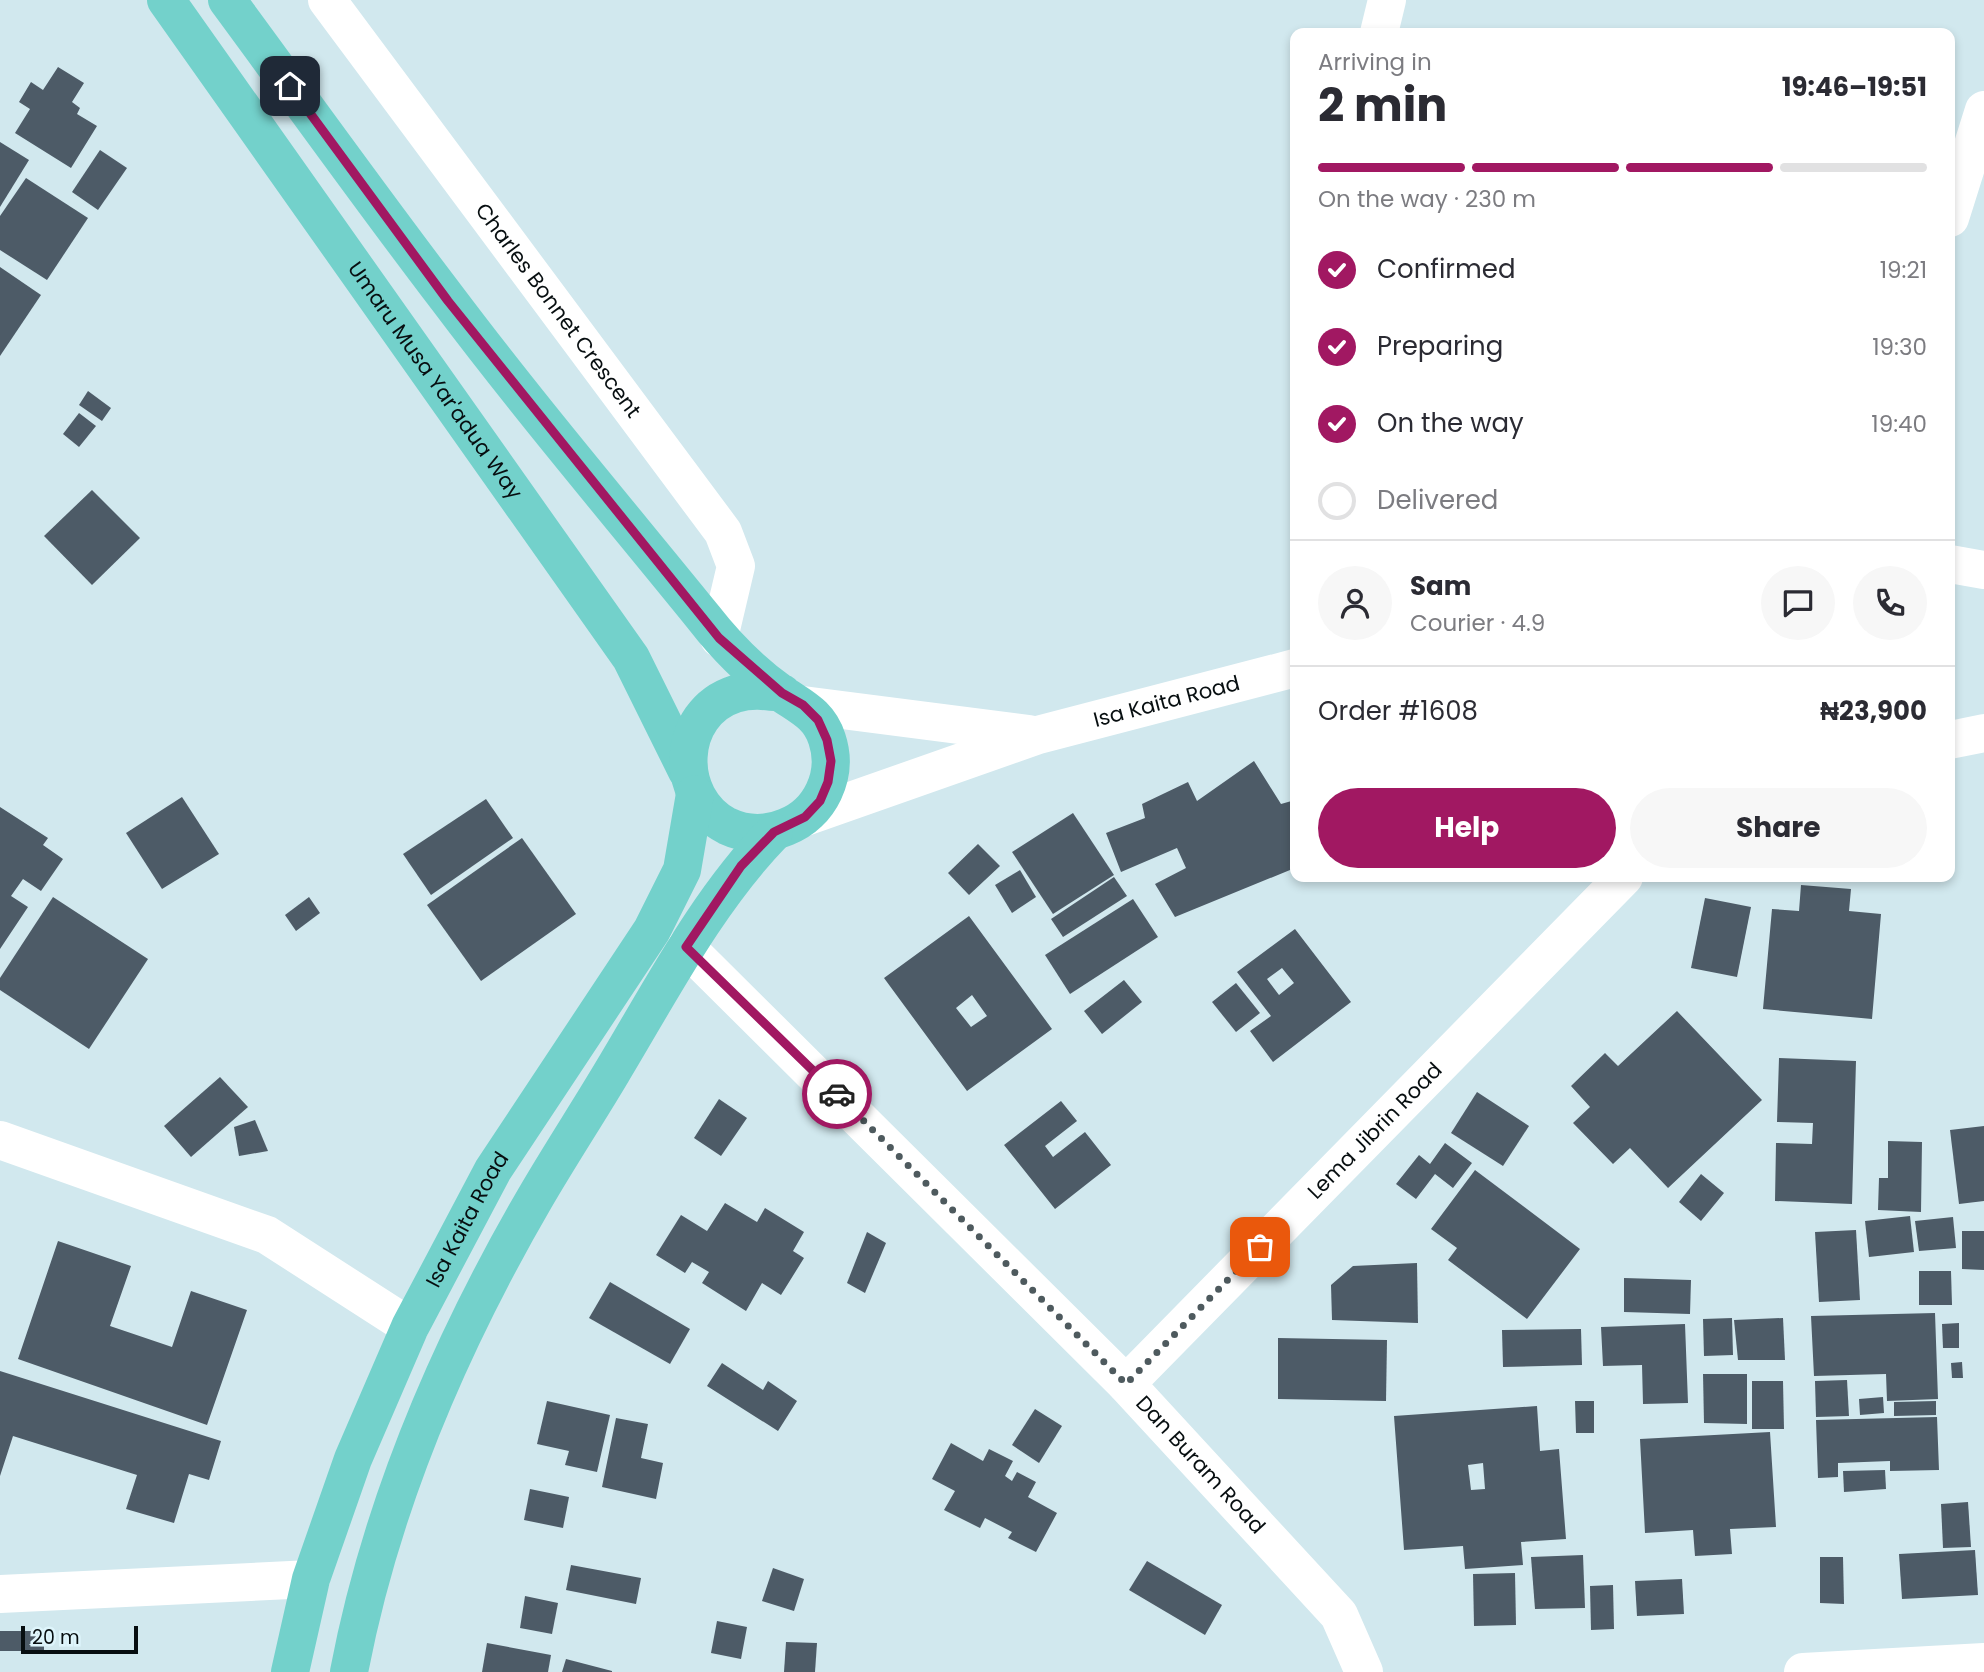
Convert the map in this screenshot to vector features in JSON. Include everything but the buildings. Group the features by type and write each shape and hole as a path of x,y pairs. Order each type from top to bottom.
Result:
{"main road":[{"name":"Umaru Musa Yar'adua Way","path":"166,0 631,658 691,782"},
{"path":"227,0 448,301 719,638 793,699 818,720 827,740 831,761 828,782 820,801 790,824 751,833 728,826 709,813 691,782 689,746 697,724 713,706 734,694 758,690 793,699"},
{"name":"Isa Kaita Road","path":"290,1672 311,1579 353,1459 410,1326 493,1170 652,930 682,870 691,782"},
{"name":"Isa Kaita Road","path":"349,1672 363,1600 398,1485 453,1353 534,1199 686,947 741,866 790,824"}],"street":[{"name":"Charles Bonnet Crescent","path":"327,0 723,531 736,566 719,638"},
{"path":"1380,28 1387,0"},
{"path":"1955,202 1984,110"},
{"path":"1955,565 1984,570"},
{"name":"Isa Kaita Road","path":"790,824 1038,735 1290,669"},
{"name":"Isa Kaita Road","path":"793,699 1038,735"},
{"path":"1955,739 1984,733"},
{"name":"Lema Jibrin Road","path":"1126,1384 1619,882"},
{"name":"Dan Buram Road","path":"686,947 1126,1384 1339,1615 1364,1672"},
{"path":"0,1140 267,1235 410,1326"},
{"path":"0,1594 311,1579"},
{"path":"1803,1672 1984,1662"}],"way so far":[{"path":"837,1094 1126,1384 1260,1247"}],"route":[{"path":"290,86 448,301 719,638 782,693 803,705 818,720 827,740 831,761 828,782 820,801 805,817 774,832 741,866 686,947 837,1094"}]}
